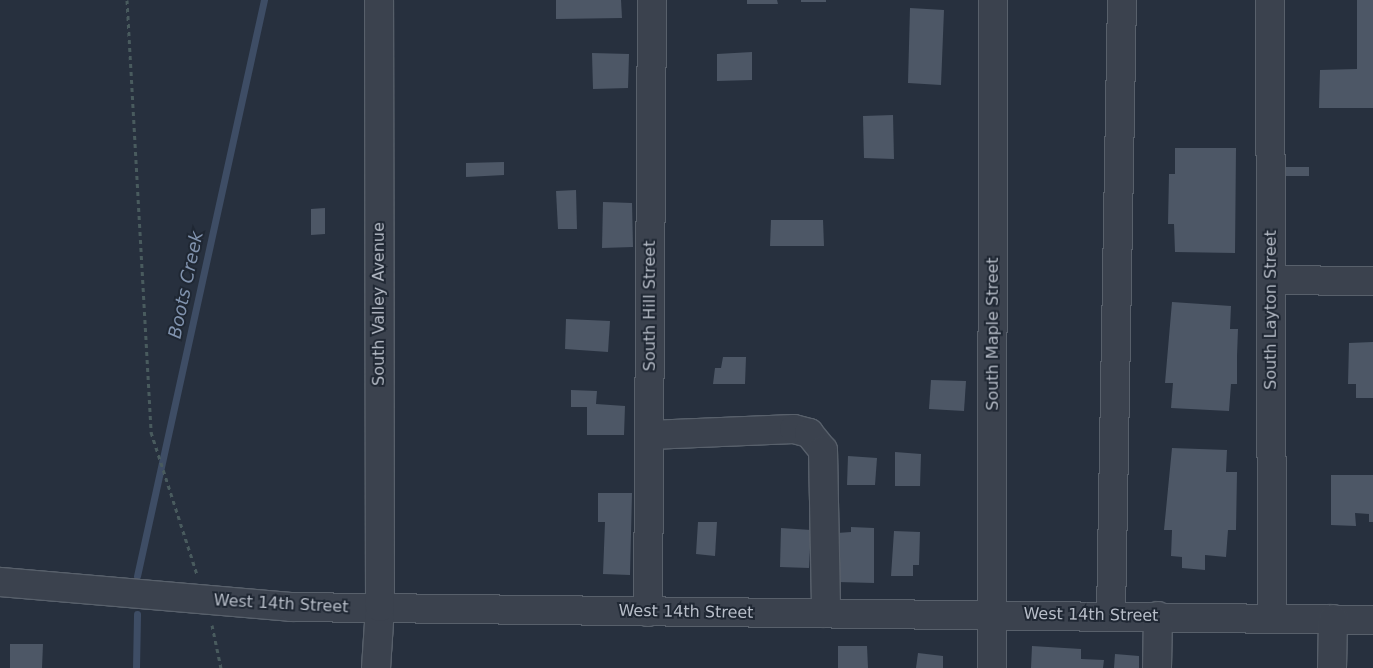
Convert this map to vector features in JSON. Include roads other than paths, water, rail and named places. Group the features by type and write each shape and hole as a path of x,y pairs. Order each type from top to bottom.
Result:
{"street":[{"name":"South Valley Avenue","path":"376,668 380,607 378,0"},
{"name":"South Hill Street","path":"648,612 652,0"},
{"name":"South Maple Street","path":"992,668 993,0"},
{"path":"1111,615 1122,0"},
{"name":"South Layton Street","path":"1270,0 1272,619"},
{"path":"1271,280 1373,281"},
{"path":"649,436 794,429 809,433 823,450 826,613"},
{"name":"West 14th Street","path":"0,582 291,607 648,612 1111,615 1373,620"},
{"path":"1157,668 1158,616"},
{"path":"1332,668 1333,620"}],"waterway":[{"name":"Boots Creek","path":"137,576 264,0"},
{"name":"Boots Creek","path":"136,668 137,614"}]}
